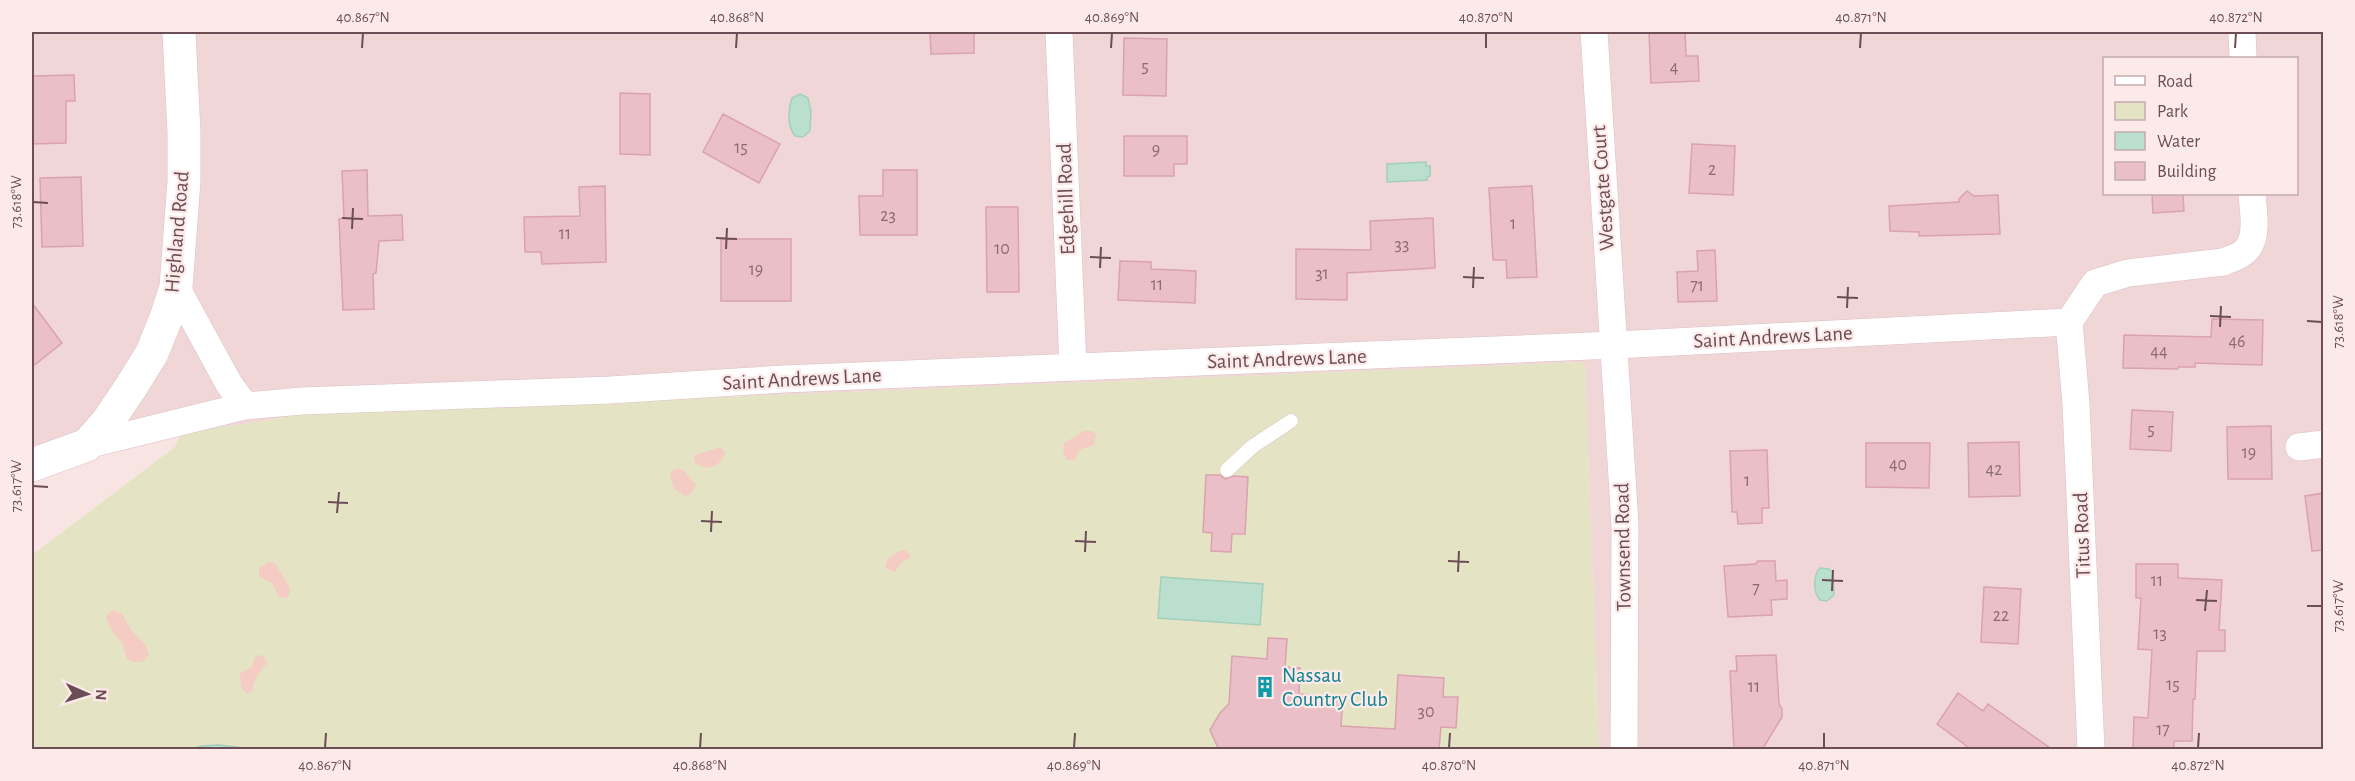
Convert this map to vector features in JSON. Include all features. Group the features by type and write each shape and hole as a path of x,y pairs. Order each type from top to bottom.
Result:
{"street":[{"name":"Highland Road","path":"87,445 108,422 152,353 176,287 184,181 179,32"},
{"name":"Edgehill Road","path":"1059,32 1073,367"},
{"name":"Westgate Court","path":"1594,32 1615,345"},
{"path":"2242,32 2243,57"},
{"path":"2068,322 2095,283 2128,273 2223,262 2237,257 2248,248 2252,237 2254,220 2252,195"},
{"path":"176,287 229,384 244,406"},
{"name":"Saint Andrews Lane","path":"87,445 244,406 302,401 610,390 784,379 1615,345 2068,322"},
{"name":"Titus Road","path":"2068,322 2076,404 2091,750"},
{"name":"Townsend Road","path":"1615,345 1625,525 1624,750"},
{"path":"32,465 87,445"}],"lane":[{"path":"1227,470 1253,446 1291,422"}],"shaded area":[{"path":"32,32 2323,32 2323,749 1599,749 1585,362 303,414 181,432 32,468"}],"green space":[{"name":"Nassau Country Club","path":"1585,362 1599,749 32,750 32,555 175,447 181,432 303,414"}],"sand":[{"path":"1084,431 1092,431 1096,435 1094,445 1079,450 1075,460 1067,460 1063,452 1064,443"},
{"path":"720,447 725,452 717,464 704,467 695,463 694,456"},
{"path":"678,468 685,472 696,485 691,494 685,496 674,489 670,475 672,470"},
{"path":"901,550 907,551 911,557 901,563 895,572 885,568 888,558"},
{"path":"268,562 275,563 290,588 286,598 278,597 273,584 259,576 259,568"},
{"path":"113,610 122,614 132,631 145,644 149,655 142,662 127,659 122,643 110,628 106,616"},
{"path":"256,655 264,656 267,663 256,677 251,693 246,693 241,688 240,673 251,668"}],"water":[{"path":"800,94 808,98 811,111 810,131 803,137 795,136 792,132 789,117 792,98"},
{"path":"1426,162 1426,166 1430,166 1430,176 1427,180 1387,182 1387,164"},
{"path":"1820,568 1829,569 1833,573 1834,595 1827,601 1820,600 1815,588 1816,575"},
{"path":"1161,577 1263,584 1260,625 1158,618"},
{"path":"219,745 253,749 191,749"}],"building":[{"path":"930,32 974,32 974,53 931,54"},
{"path":"1649,32 1685,32 1686,56 1698,56 1699,81 1651,83"},
{"path":"1124,38 1167,39 1166,96 1123,95"},
{"path":"74,75 75,101 66,101 66,143 32,144 32,76"},
{"path":"620,93 650,94 650,155 620,154"},
{"path":"723,114 780,144 759,183 703,152"},
{"path":"1124,136 1187,136 1187,164 1174,164 1174,176 1124,176"},
{"path":"1692,144 1735,146 1733,195 1689,193"},
{"path":"367,170 368,216 402,215 403,240 379,241 376,273 373,274 374,309 343,310 339,219 344,218 342,171"},
{"path":"883,170 917,170 917,235 860,235 859,196 883,196"},
{"path":"81,177 83,246 42,247 40,178"},
{"path":"605,186 606,262 542,264 541,252 525,252 524,217 580,216 579,187"},
{"path":"1532,186 1537,277 1507,278 1506,260 1493,260 1489,188"},
{"path":"1967,191 1974,196 1998,195 2000,234 1919,236 1919,232 1890,231 1889,206 1959,202"},
{"path":"2152,195 2183,195 2184,211 2153,213"},
{"path":"986,207 1018,207 1019,292 987,292"},
{"path":"1433,218 1435,268 1347,273 1347,300 1296,299 1296,249 1371,250 1370,221"},
{"path":"721,239 791,239 791,301 721,301"},
{"path":"1715,250 1717,301 1678,302 1677,272 1698,271 1697,251"},
{"path":"1120,261 1151,262 1151,269 1196,271 1195,303 1118,300"},
{"path":"32,303 62,343 32,367"},
{"path":"2212,319 2263,320 2262,365 2195,363 2195,367 2178,367 2178,369 2123,368 2124,335 2211,337"},
{"path":"2132,410 2173,412 2171,451 2130,449"},
{"path":"2271,426 2272,479 2228,479 2227,427"},
{"path":"2019,442 2020,496 1969,497 1968,443"},
{"path":"1866,443 1930,443 1929,488 1866,487"},
{"path":"1767,450 1769,508 1762,508 1762,523 1738,524 1737,512 1732,512 1730,451"},
{"path":"1206,475 1220,475 1225,479 1234,476 1248,477 1245,534 1232,534 1231,552 1211,551 1212,533 1203,532"},
{"path":"2324,493 2324,550 2312,551 2305,496"},
{"path":"1758,561 1775,561 1776,581 1787,580 1787,599 1771,600 1772,615 1728,617 1724,566 1755,564"},
{"path":"2136,564 2178,564 2178,578 2222,580 2219,630 2225,630 2225,651 2197,651 2192,741 2174,741 2174,750 2133,750 2134,717 2148,718 2152,650 2138,649 2141,598 2136,598"},
{"path":"1984,587 2021,589 2018,644 1981,642"},
{"name":"Nassau Country Club","path":"1268,638 1287,639 1285,667 1300,668 1299,694 1343,697 1341,726 1395,729 1398,675 1444,678 1443,697 1458,697 1456,728 1441,727 1439,750 1219,750 1210,730 1220,713 1229,704 1232,656 1267,659"},
{"path":"1776,655 1782,717 1762,750 1734,750 1730,671 1737,671 1736,656"},
{"path":"1958,693 1983,711 1988,704 2053,750 1972,750 1937,724"}],"place":[{"name":"Nassau Country Club","path":"1265,687"}]}
